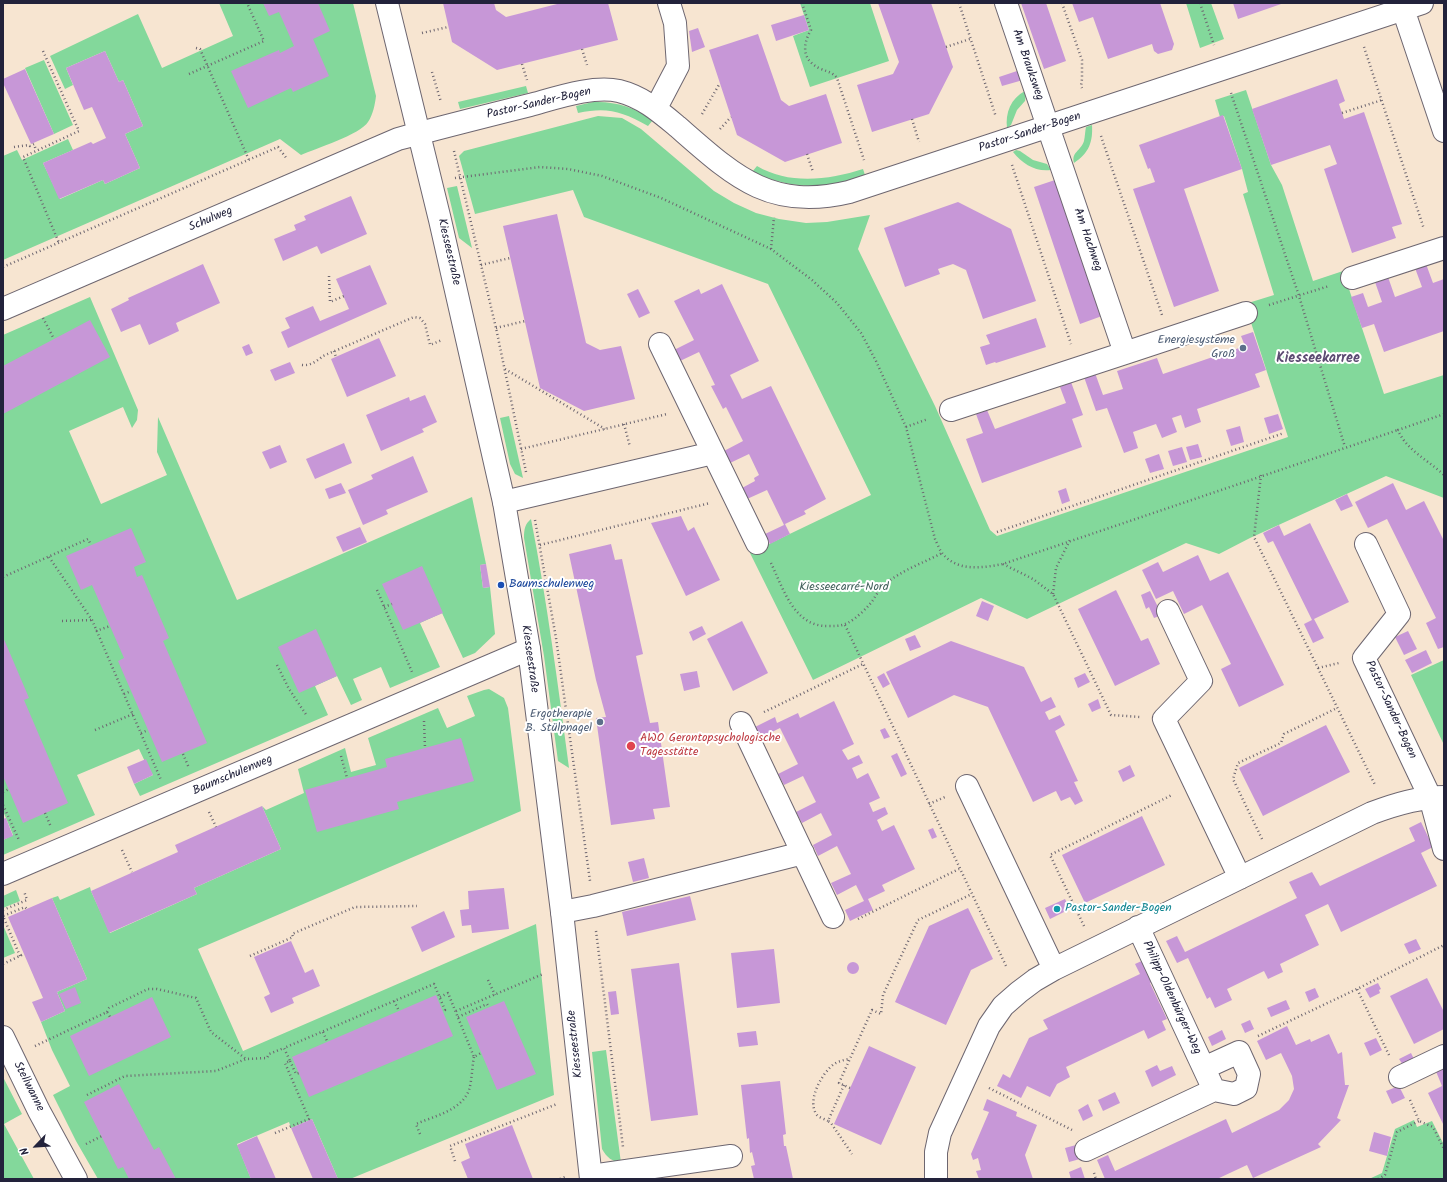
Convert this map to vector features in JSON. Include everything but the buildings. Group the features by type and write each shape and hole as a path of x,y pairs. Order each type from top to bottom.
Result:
{"street":[{"name":"Kiesseestraße","path":"387,3 432,184 504,502 529,649 562,912 591,1177 731,1156"},
{"path":"656,108 678,66 675,23 669,3"},
{"name":"Am Brauksweg","path":"1006,3 1048,127"},
{"name":"Pastor-Sander-Bogen","path":"420,133 573,94 598,90 618,91 638,97 656,108 709,155 736,175 762,189 795,197 831,197 1004,142 1357,25 1408,5"},
{"path":"1408,5 1444,131"},
{"name":"Am Hachweg","path":"1048,127 1125,353"},
{"name":"Schulweg","path":"3,309 398,139 420,133"},
{"path":"1352,278 1438,250"},
{"path":"951,410 1246,313"},
{"path":"660,344 757,543"},
{"path":"504,502 713,453"},
{"name":"Pastor-Sander-Bogen","path":"1366,544 1399,614 1364,658 1437,797"},
{"path":"1168,610 1202,681 1164,719 1240,878"},
{"name":"Baumschulenweg","path":"3,874 529,649"},
{"path":"741,723 834,917"},
{"path":"967,786 1054,969"},
{"path":"936,1179 936,1152 940,1133 989,1026 1002,1006 1035,980 1138,927 1372,813 1399,803 1437,797 1444,849"},
{"path":"562,912 593,906 803,854"},
{"name":"Philipp-Oldenbürger-Weg","path":"1138,927 1214,1090"},
{"name":"Stellwanne","path":"7,1046 39,1111 76,1179"},
{"path":"1086,1150 1214,1090 1234,1094 1246,1088 1249,1074 1239,1052"},
{"name":"Philipp-Oldenbürger-Weg","path":"1204,1068 1239,1052"},
{"path":"1400,1078 1444,1056"}],"path":[{"path":"189,74 264,41 247,3"},
{"path":"802,3 811,30 805,43 807,57 814,65 820,69 834,73 837,78 872,185"},
{"path":"959,3 1079,368"},
{"path":"1062,3 1082,60 1081,86 1093,112 1170,338"},
{"path":"1200,3 1299,296 1346,447"},
{"path":"1357,25 1382,100 1438,250"},
{"path":"420,26 424,40"},
{"path":"422,33 448,27"},
{"path":"946,47 970,39"},
{"path":"196,48 200,49 249,160"},
{"path":"43,51 79,131 23,156 59,243"},
{"path":"430,67 448,125"},
{"path":"701,116 720,83"},
{"path":"1342,113 1382,100"},
{"path":"14,147 30,146 34,144 36,150"},
{"path":"3,267 278,147 304,179"},
{"path":"432,184 461,176 540,167 568,169 602,176 661,198 771,249 812,280 837,303 861,333 876,361 906,427 935,539 942,553 957,565 982,568 1003,564 1444,414"},
{"path":"771,249 777,193"},
{"path":"481,265 510,258"},
{"path":"328,276 330,302 344,296"},
{"path":"1246,313 1352,278"},
{"path":"302,365 306,366 334,351 414,317 420,318 425,324 430,345 448,338"},
{"path":"496,328 525,321"},
{"path":"334,351 336,357"},
{"path":"504,368 606,429"},
{"path":"521,449 691,408"},
{"path":"1398,430 1402,439 1408,446 1444,475"},
{"path":"997,532 1284,434"},
{"path":"1261,476 1254,537 1376,786"},
{"path":"540,545 734,497"},
{"path":"3,577 88,539 91,545"},
{"path":"1053,594 1056,568 1070,540"},
{"path":"757,543 763,547 793,608 801,617 812,623 824,626 845,626 870,604 875,594 883,586 896,576 942,553"},
{"path":"49,557 92,620 171,802"},
{"path":"1003,564 1033,579 1053,594 1111,715 1164,719"},
{"path":"377,590 416,680 424,694"},
{"path":"384,607 392,604"},
{"path":"62,621 92,620"},
{"path":"96,631 110,626"},
{"path":"845,626 1019,992"},
{"path":"741,723 863,664"},
{"path":"277,665 289,689 322,738"},
{"path":"124,694 131,691"},
{"path":"1263,841 1233,779 1238,763 1281,743 1284,734 1337,708"},
{"path":"95,730 133,714"},
{"path":"141,733 148,730"},
{"path":"1086,928 1050,855 1195,784"},
{"path":"3,792 9,789"},
{"path":"3,805 28,863"},
{"path":"834,917 851,923 960,868"},
{"path":"850,1088 839,1083 872,1010 881,1014 883,996 918,920 972,894"},
{"path":"250,956 293,937 292,934 355,906 417,906"},
{"path":"20,956 3,916 26,907 26,909"},
{"path":"1239,1052 1250,1040 1357,989 1444,945"},
{"path":"3,964 24,954"},
{"path":"456,1011 549,972"},
{"path":"488,980 494,995"},
{"path":"87,1095 125,1076 216,1071 246,1059 267,1058 269,1054 434,984 445,1010 442,1011"},
{"path":"7,1046 26,1050 108,1012 109,1008 148,989 157,989 196,998 211,1032 246,1059"},
{"path":"1357,989 1419,1121 1433,1127 1444,1149"},
{"path":"420,1134 416,1124 455,1108 461,1104 469,1090 474,1057 448,993 440,997"},
{"path":"394,1001 399,1011"},
{"path":"458,1017 487,1004 489,1007"},
{"path":"108,1012 110,1017"},
{"path":"323,1032 327,1042"},
{"path":"284,1048 296,1074 299,1073"},
{"path":"474,1057 482,1053"},
{"path":"849,1059 842,1060 834,1064 827,1071 817,1087 814,1102 818,1116 831,1123 852,1154"},
{"path":"275,1133 309,1118 285,1063 290,1061"},
{"path":"966,1076 1081,1135 1086,1150"},
{"path":"828,1121 844,1085"},
{"path":"456,1161 450,1146 582,1094"},
{"path":"1378,1179 1385,1175 1398,1132 1419,1121"}],"green space":[{"path":"219,3 353,3 376,96 370,119 364,127 327,145 301,155 280,139 3,260 3,156 17,150 22,160 68,139 73,150 43,163 60,199 103,180 105,184 140,168 125,134 143,126 123,80 119,82 105,51 66,68 73,85 65,89 50,56 138,14 162,68 233,36"},
{"path":"800,3 870,3 889,61 810,87 793,36 809,30"},
{"path":"1186,3 1211,3 1224,39 1200,48"},
{"path":"44,60 73,125 54,134 25,68"},
{"path":"526,86 528,93 460,109 458,102"},
{"name":"Kiesseecarré-Nord","path":"1246,90 1271,165 1282,185 1313,281 1343,271 1384,394 1444,375 1444,498 1386,476 1250,538 1219,554 1186,543 1027,619 981,598 813,680 750,553 871,495 768,284 584,217 573,190 475,214 459,156 464,151 598,116 622,118 641,129 714,191 734,203 756,213 779,219 806,223 827,222 870,215 858,249 935,406 990,530 997,536 1288,437 1245,304 1274,295 1243,194 1248,192 1242,169 1224,116 1220,117 1215,100"},
{"path":"1025,91 1025,101 1017,110 1011,125 1007,128 1007,117 1010,106 1020,94"},
{"path":"593,102 617,104 631,108 653,120 648,126 630,117 614,112 597,110 578,113 576,106"},
{"path":"1092,125 1092,137 1089,147 1087,151 1074,163 1074,156 1084,141 1086,127"},
{"path":"1016,150 1033,160 1047,164 1051,170 1040,170 1030,166 1013,152"},
{"path":"757,166 782,176 796,178 823,178 863,169 865,175 846,182 826,186 807,186 769,179 752,172"},
{"path":"457,186 472,248 459,238 447,188"},
{"path":"90,297 138,410 137,420 132,428 123,407 69,431 101,504 167,475 157,452 158,417 237,600 472,497 486,564 480,565 483,588 490,587 495,634 475,653 463,658 442,613 420,623 440,667 390,688 381,667 353,679 362,700 351,705 337,676 315,686 328,715 140,796 134,784 153,775 139,749 77,775 95,815 3,855 3,840 13,835 3,811 3,335"},
{"path":"509,416 523,478 515,474 510,464 500,418"},
{"path":"531,519 547,612 569,768 558,761 544,656 524,538 525,527"},
{"path":"1444,660 1444,745 1411,675"},
{"path":"489,689 504,698 508,708 521,811 198,949 243,1051 536,924 554,1095 350,1179 338,1179 312,1119 291,1128 289,1122 237,1144 251,1179 98,1179 76,1141 53,1095 70,1086 52,1050 41,1022 65,1011 57,992 87,979 52,898 58,896 60,900 90,887 110,933 197,894 194,888 281,849 262,806 266,810 304,793 298,769 345,748 351,772 376,765 368,738 438,708 447,728 475,716 467,696"},
{"path":"16,890 20,901 3,908 3,896"},
{"path":"3,925 15,953 3,958"},
{"path":"606,1050 621,1163 610,1159 602,1149 592,1052"},
{"path":"3,1077 22,1114 4,1124 34,1179 3,1179"},
{"path":"1414,1120 1417,1127 1432,1121 1444,1145 1444,1179 1369,1179 1382,1173 1395,1129"}],"place":[{"name":"Energiesysteme Groß","path":"1243,348"},
{"name":"Baumschulenweg","path":"501,585"},
{"name":"Ergotherapie B. Stülpnagel","path":"600,722"},
{"name":"AWO Gerontopsychologische Tagesstätte","path":"631,746"},
{"name":"Pastor-Sander-Bogen","path":"1057,909"}],"district":[{"name":"Kiesseekarree","path":"1318,360"}]}
